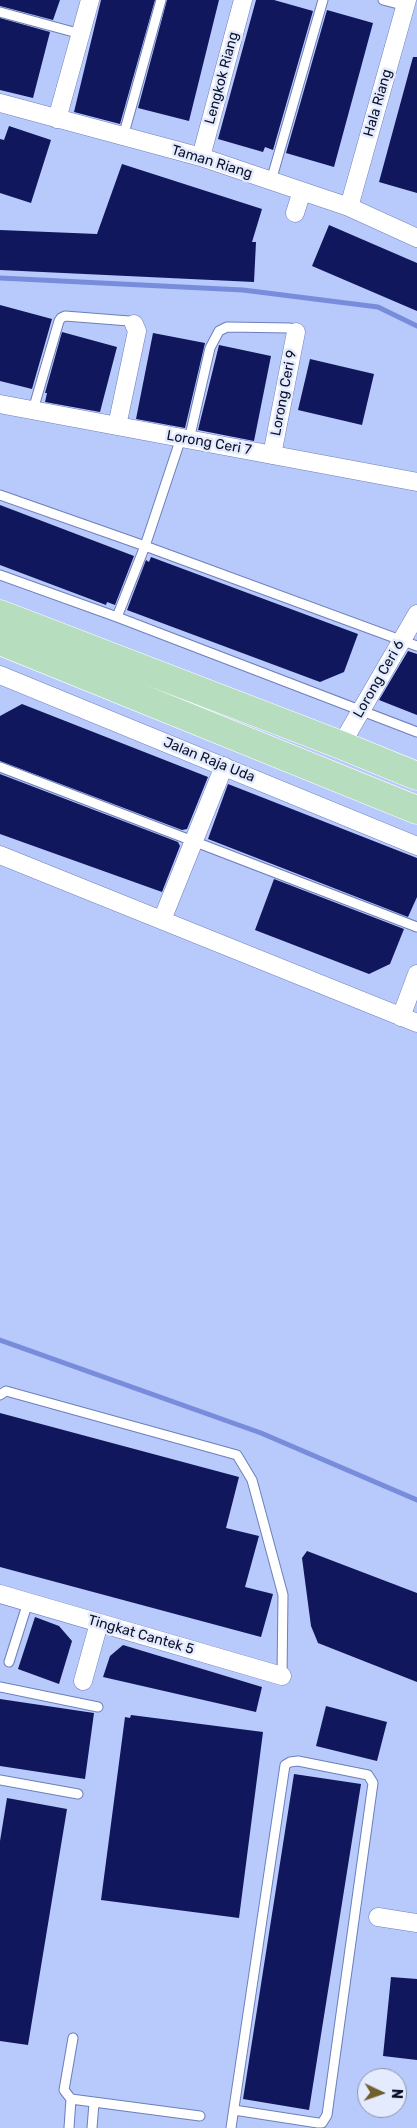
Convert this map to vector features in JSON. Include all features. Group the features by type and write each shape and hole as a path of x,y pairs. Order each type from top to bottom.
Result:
{"main road":[{"path":"0,614 417,776"},
{"path":"0,641 417,810"}],"street":[{"path":"57,119 90,0"},
{"name":"Lengkok Riang","path":"201,157 243,0"},
{"name":"Hala Riang","path":"350,207 406,3"},
{"name":"Taman Riang","path":"0,103 201,157 350,207 417,238"},
{"path":"295,213 302,191"},
{"path":"117,426 137,331 134,324"},
{"name":"Lorong Ceri 9","path":"272,455 296,332"},
{"name":"Lorong Ceri 7","path":"0,404 417,482"},
{"name":"Lorong Ceri 6","path":"341,745 361,709 409,643 417,614"},
{"name":"Jalan Raja Uda","path":"0,675 417,846"},
{"path":"162,920 224,766"},
{"path":"0,854 409,1020 417,974"},
{"name":"Tingkat Cantek 5","path":"0,1594 282,1676"},
{"path":"83,1681 99,1623"},
{"path":"378,1917 417,1922"}],"lane":[{"path":"123,137 161,0"},
{"path":"271,181 323,0"},
{"path":"383,0 406,3"},
{"path":"0,12 80,34"},
{"path":"33,410 61,318 66,316 129,321 134,324"},
{"path":"117,617 185,439 210,348 219,331 227,327 290,328 296,332"},
{"path":"0,495 409,643"},
{"path":"0,575 117,617 417,732"},
{"path":"0,767 417,927"},
{"path":"0,1395 6,1391 237,1455 252,1480 283,1595 282,1676"},
{"path":"8,1662 28,1602"},
{"path":"0,1687 98,1707"},
{"path":"231,2128 285,1765 290,1762 298,1762 368,1775 373,1783 326,2116 322,2123 318,2123 234,2110"},
{"path":"0,1780 78,1794"},
{"path":"73,2038 64,2090 71,2099 200,2116"},
{"path":"68,2128 71,2099"},
{"path":"92,2128 94,2103"}],"building":[{"path":"0,0 60,0 53,20 0,6"},
{"path":"101,0 155,0 120,124 74,112"},
{"path":"167,0 219,0 189,121 138,108"},
{"path":"256,0 274,0 313,11 273,150 265,147 263,152 218,139"},
{"path":"327,10 373,23 334,167 286,153"},
{"path":"0,18 50,32 33,98 0,90"},
{"path":"413,57 417,57 417,193 379,182"},
{"path":"9,126 51,140 31,203 0,193 0,139 4,140"},
{"path":"122,164 262,209 252,242 256,242 254,282 0,270 0,230 97,234"},
{"path":"329,225 417,263 417,311 312,266"},
{"path":"0,305 52,319 32,389 0,381"},
{"path":"62,332 117,347 100,412 45,402 47,393 45,393"},
{"path":"153,333 205,343 185,428 136,419"},
{"path":"219,345 271,356 254,441 198,430"},
{"path":"310,359 374,374 362,425 298,410"},
{"path":"0,505 134,556 115,605 107,602 106,605 0,565"},
{"path":"151,557 358,634 344,672 320,682 127,610 146,560 149,562"},
{"path":"408,651 417,654 417,715 379,700"},
{"path":"22,704 208,777 187,829 182,830 0,761 0,716"},
{"path":"0,774 178,842 180,846 162,892 0,834"},
{"path":"228,784 417,858 417,897 408,917 208,839"},
{"path":"274,879 404,929 390,964 369,974 255,930"},
{"path":"0,1413 239,1477 226,1528 259,1536 245,1587 273,1594 261,1637 0,1567"},
{"path":"307,1551 417,1593 417,1682 318,1643 311,1626 302,1558"},
{"path":"35,1617 59,1626 72,1641 59,1684 18,1669"},
{"path":"123,1645 262,1687 256,1712 103,1677 110,1656"},
{"path":"0,1699 94,1713 85,1779 0,1766"},
{"path":"326,1706 387,1722 377,1761 316,1746"},
{"path":"131,1715 263,1732 239,1918 101,1900 125,1717 130,1718"},
{"path":"294,1774 361,1784 309,2110 243,2099"},
{"path":"7,1798 67,1809 28,2045 0,2041 0,1841"},
{"path":"391,1977 417,1979 417,2060 383,2056"}],"waterway":[{"path":"0,278 243,290 378,307 417,326"},
{"path":"0,1340 261,1433 417,1500"}]}
